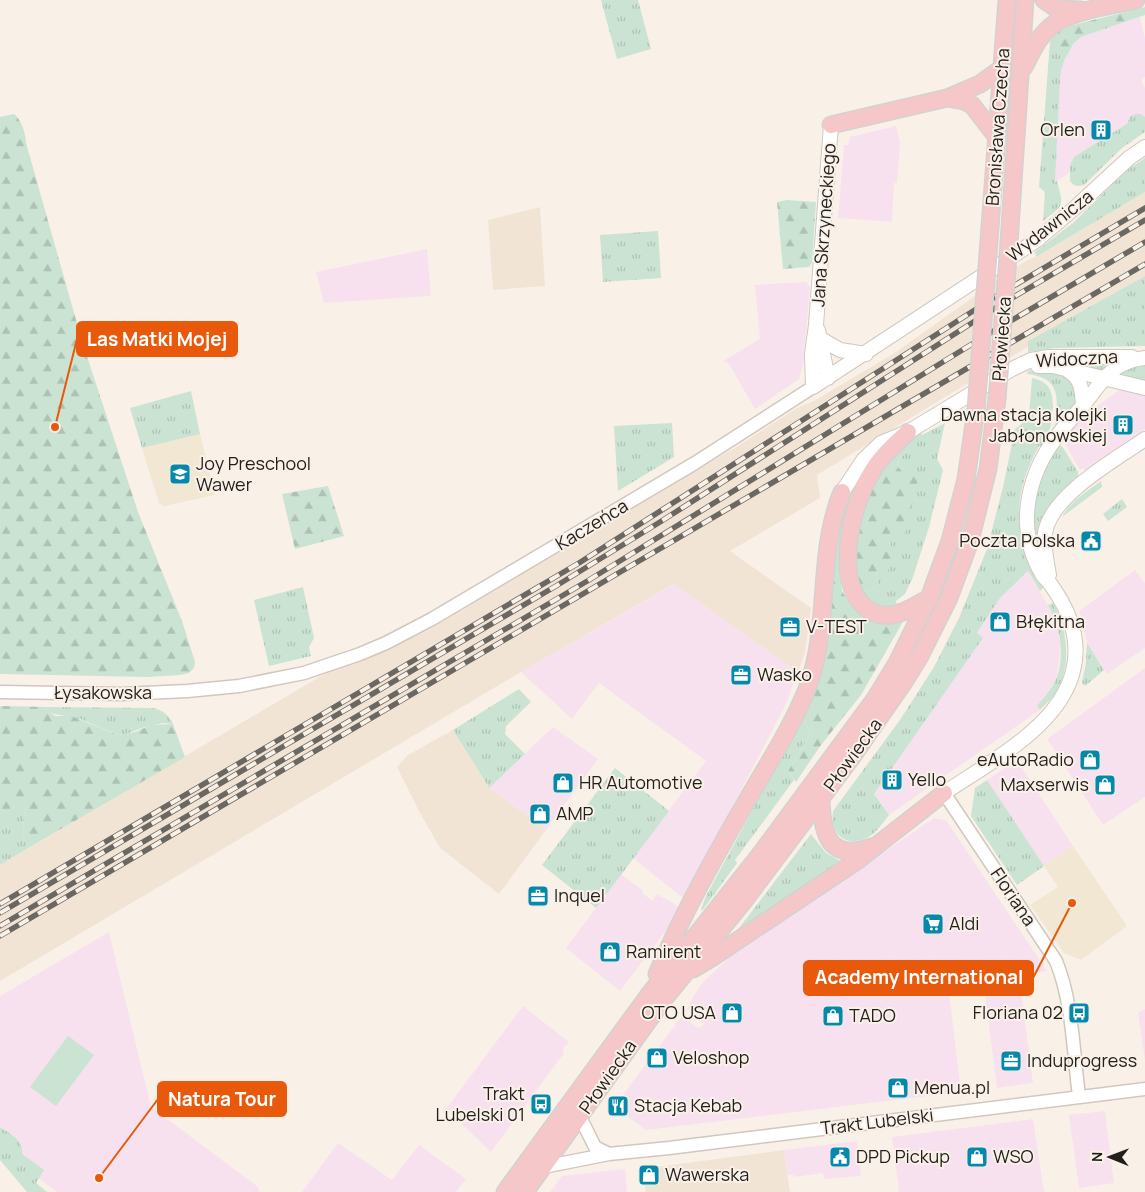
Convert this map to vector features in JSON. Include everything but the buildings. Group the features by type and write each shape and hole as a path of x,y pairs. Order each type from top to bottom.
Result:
{"main road":[{"name":"Bronisława Czecha","path":"988,254 1008,0"},
{"name":"Bronisława Czecha","path":"1009,243 1025,0"},
{"path":"1044,0 1057,9 1091,10"},
{"path":"1020,74 1038,41 1048,28 1062,20 1091,10 1136,0"},
{"path":"831,125 947,98 980,84 1002,68"},
{"path":"947,98 964,101 972,105 996,136"},
{"name":"Jana Skrzyneckiego","path":"814,387 812,354 816,325 831,125"},
{"name":"Wydawnicza","path":"950,299 1052,229 1129,158 1145,147"},
{"name":"Płowiecka","path":"525,1192 682,975 744,901 821,799 904,682 933,631 949,598 965,556 982,500 997,399 1009,243"},
{"name":"Płowiecka","path":"505,1192 648,996 759,856 875,699 904,651 930,598 963,496 976,410 988,254"},
{"name":"Kaczeńca","path":"814,387 950,299"},
{"name":"Jana Skrzyneckiego","path":"816,325 821,339 828,378"},
{"path":"821,339 840,350 866,354"},
{"name":"Widoczna","path":"842,492 864,459 881,443 908,432 1012,369 1031,360 1049,357 1145,357"},
{"name":"Widoczna","path":"944,793 1028,736 1056,708 1073,672 1075,642 1072,625 1066,610 1052,586 1042,574 1030,542 1027,529 1028,494 1043,458 1055,438 1105,378 1116,366 1145,357"},
{"path":"1012,369 1042,366 1064,368 1105,378"},
{"path":"1064,368 1076,375 1080,382 1084,405"},
{"name":"Widoczna","path":"1105,378 1145,388"},
{"path":"908,432 882,457 863,488 852,526 847,558 848,571 855,597 869,611 878,615 894,615 930,598"},
{"name":"Widoczna","path":"1052,586 1045,556 1045,532 1055,509 1073,491 1145,439"},
{"path":"648,996 680,925 730,830 793,719 807,688 815,661 833,520 842,492"},
{"path":"682,975 713,958 817,888 944,793"},
{"path":"821,799 822,825 830,841 835,846 849,851 878,844"}],"street":[{"name":"Kaczeńca","path":"207,689 261,683 304,673 360,654 409,632 696,463 814,387"},
{"name":"Łysakowska","path":"0,692 122,694 207,689"},
{"name":"Floriana","path":"944,793 1056,961 1067,995 1079,1096"},
{"name":"Trakt Lubelski","path":"543,1167 609,1154 1145,1088"},
{"path":"580,1117 595,1148 609,1154"}],"shaded area":[{"path":"1140,17 1145,38 1145,77 1141,80 1145,88 1145,125 1055,182 1060,79 1067,54 1073,44 1081,37"},
{"path":"896,126 900,143 897,183 894,183 892,222 838,218 844,145 848,145 850,137"},
{"path":"1145,192 1145,276 1031,339 1029,346 817,475 820,498 730,551 811,608 805,653 798,672 674,584 521,672 0,981 0,865 328,672 390,648 429,630 738,446 797,408 812,402 893,354 1010,271"},
{"path":"540,207 545,286 493,290 488,220"},
{"path":"427,249 431,296 324,303 316,272"},
{"path":"806,282 810,287 803,366 799,379 755,409 729,364 723,361 760,339 755,285"},
{"path":"1122,388 1145,394 1145,429 1086,472 1083,468 1080,470 1062,439 1071,425"},
{"name":"Joy Preschool Wawer","path":"200,434 215,495 164,506 159,503 142,448"},
{"path":"1135,570 1145,583 1145,648 1107,674 1087,643 1079,611"},
{"path":"1028,571 1053,614 1061,644 1057,677 1050,690 1037,706 1040,710 889,815 874,794 983,638 977,634 1000,598"},
{"path":"675,584 798,672 785,706 684,899 633,858 706,761 599,683 572,719 521,672"},
{"path":"1145,668 1145,797 1103,825 1047,739"},
{"path":"553,727 598,759 546,830 489,788"},
{"path":"453,730 488,787 546,830 499,894 440,848 397,767 408,755"},
{"path":"1017,760 1073,846 1044,866 987,780"},
{"path":"934,818 946,820 1047,971 1019,975 1033,1083 997,1088 983,979 948,983 961,1092 646,1130 617,1109 616,1104 682,1016 697,1027 700,1028 704,1024 687,1009 704,981 729,958"},
{"path":"1073,846 1127,926 1081,960 1064,953 1030,905 1058,887 1044,866"},
{"path":"621,874 653,901 656,894 680,908 674,920 620,991 566,948"},
{"path":"109,932 151,1107 258,1187 259,1192 57,1192 9,1157 0,1145 0,996"},
{"path":"523,1006 569,1042 563,1049 564,1053 491,1152 446,1109"},
{"path":"1145,1009 1145,1060 1138,1013"},
{"path":"1105,1111 1114,1183 1079,1188 1069,1115"},
{"path":"1033,1119 1044,1192 899,1192 892,1137"},
{"path":"857,1141 861,1176 824,1179 823,1173 795,1177 794,1175 788,1175 784,1150"},
{"path":"338,1143 392,1180 419,1145 466,1179 456,1192 302,1192"},
{"path":"784,1150 790,1192 646,1192 642,1169"},
{"path":"625,1169 627,1192 550,1192 562,1176"}],"green space":[{"path":"601,0 638,0 651,49 617,59"},
{"path":"1145,7 1145,15 1081,37 1073,44 1065,59 1058,54 1057,47 1069,26"},
{"path":"1069,26 1057,47 1061,56 1065,59 1060,79 1055,182 1057,181 1061,201 1059,208 1043,221 1045,192 1039,187 1050,41 1055,34"},
{"path":"14,114 19,119 24,131 82,341 138,512 182,621 195,662 194,668 189,673 148,677 0,674 0,117"},
{"path":"1135,114 1141,114 1145,117 1145,132 1122,148 1084,185 1078,186 1073,184 1070,181 1070,165 1074,157 1127,124 1130,117"},
{"path":"1145,158 1145,192 1036,257 1035,252 1073,223 1127,170"},
{"path":"787,200 816,202 812,263 809,267 783,269 777,202"},
{"path":"658,231 661,278 603,282 600,235"},
{"path":"1145,276 1145,346 1054,348 1028,352 1028,341"},
{"path":"1112,360 1102,372 1063,361"},
{"path":"1145,363 1145,382 1116,375 1124,368"},
{"path":"1053,369 1072,380 1077,398 1076,405 1055,430 1056,393 1053,386 1047,380 1039,376 1027,374 1028,371"},
{"path":"1032,378 1044,383 1051,391 1053,402 1052,415 1050,429 1045,437 1047,439 1041,447 1039,446 1023,483 1019,517 1026,552 1043,588 1040,591 1028,571 1000,598 977,633 983,638 874,794 889,815 878,829 862,840 855,841 842,838 834,827 833,811 900,720 934,667 959,618 987,549 1015,429 1029,418"},
{"path":"191,391 200,434 142,448 130,408"},
{"path":"672,423 674,457 618,491 614,426"},
{"path":"945,423 937,459 943,470 929,527 913,577 905,594 896,601 897,606 886,607 878,605 861,593 879,586 876,573 891,551 904,473 897,466 900,458 909,449 907,440 920,431 922,435"},
{"path":"907,440 909,449 900,458 897,466 904,473 914,467 919,474 906,532 891,542 891,551 896,562 887,571 876,573 879,586 861,593 857,583 856,559 863,512 877,474"},
{"path":"1056,446 1062,446 1078,472 1078,478 1052,502 1043,517 1038,534 1036,534 1034,522 1035,500 1038,488"},
{"path":"1101,481 1102,487 1062,517 1074,501"},
{"path":"328,486 344,536 295,549 282,494"},
{"path":"1122,499 1127,507 1108,521 1103,514"},
{"path":"845,501 851,502 841,551 840,572 842,591 850,604 860,614 871,619 904,620 861,695 821,745 796,782 788,771 811,733 802,718 836,536"},
{"path":"303,587 314,638 309,647 311,656 269,666 254,600"},
{"path":"1053,603 1065,636 1066,659 1061,682 1056,692 1040,710 1037,706 1055,681 1061,659 1060,640 1056,622 1048,605"},
{"path":"1087,643 1104,670 1085,686 1082,683"},
{"path":"519,689 531,702 506,726 505,734 525,754 489,788 453,730"},
{"path":"0,706 46,707 50,713 56,716 71,716 118,735 135,732 151,725 173,724 185,757 30,847 24,834 23,825 26,810 23,806 15,806 8,812 0,808"},
{"path":"46,707 154,708 170,718 173,724 163,723 118,735 80,719 50,713"},
{"path":"802,718 811,733 788,771 794,780 735,860 737,863 702,911 706,896"},
{"path":"615,768 669,811 596,908 542,865"},
{"path":"987,780 1044,866 1017,885 971,816 975,788"},
{"path":"15,806 23,806 26,810 23,825 25,838 30,847 0,865 0,808 8,812"},
{"path":"811,834 826,853 842,862 736,932"},
{"path":"68,1036 94,1055 56,1106 30,1087"},
{"path":"0,1127 19,1141 22,1154 44,1170 36,1183 47,1192 27,1192 0,1160"}],"railway":[{"path":"0,904 579,563 995,297 1145,208"},
{"path":"0,913 556,586 660,522 1000,305 1145,220"},
{"path":"0,926 589,580 985,336 1145,242"},
{"path":"0,936 1145,264"}],"place":[{"name":"Orlen","path":"1101,130"},
{"name":"Dawna stacja kolejki Jabłonowskiej","path":"1123,425"},
{"name":"Las Matki Mojej","path":"55,427"},
{"name":"Joy Preschool Wawer","path":"180,474"},
{"name":"Poczta Polska","path":"1091,541"},
{"name":"Błękitna","path":"1000,622"},
{"name":"V-TEST","path":"790,627"},
{"name":"Wasko","path":"741,675"},
{"name":"eAutoRadio","path":"1090,760"},
{"name":"Yello","path":"892,780"},
{"name":"HR Automotive","path":"563,783"},
{"name":"Maxserwis","path":"1105,785"},
{"name":"AMP","path":"540,814"},
{"name":"Inquel","path":"538,896"},
{"name":"Academy International","path":"1072,903"},
{"name":"Aldi","path":"933,924"},
{"name":"Ramirent","path":"610,952"},
{"name":"OTO USA","path":"732,1013"},
{"name":"Floriana 02","path":"1079,1013"},
{"name":"TADO","path":"833,1016"},
{"name":"Veloshop","path":"657,1058"},
{"name":"Induprogress","path":"1011,1061"},
{"name":"Menua.pl","path":"898,1088"},
{"name":"Trakt Lubelski 01","path":"541,1104"},
{"name":"Stacja Kebab","path":"618,1106"},
{"name":"DPD Pickup","path":"840,1157"},
{"name":"WSO","path":"977,1157"},
{"name":"Wawerska","path":"649,1175"},
{"name":"Natura Tour","path":"99,1178"}]}
